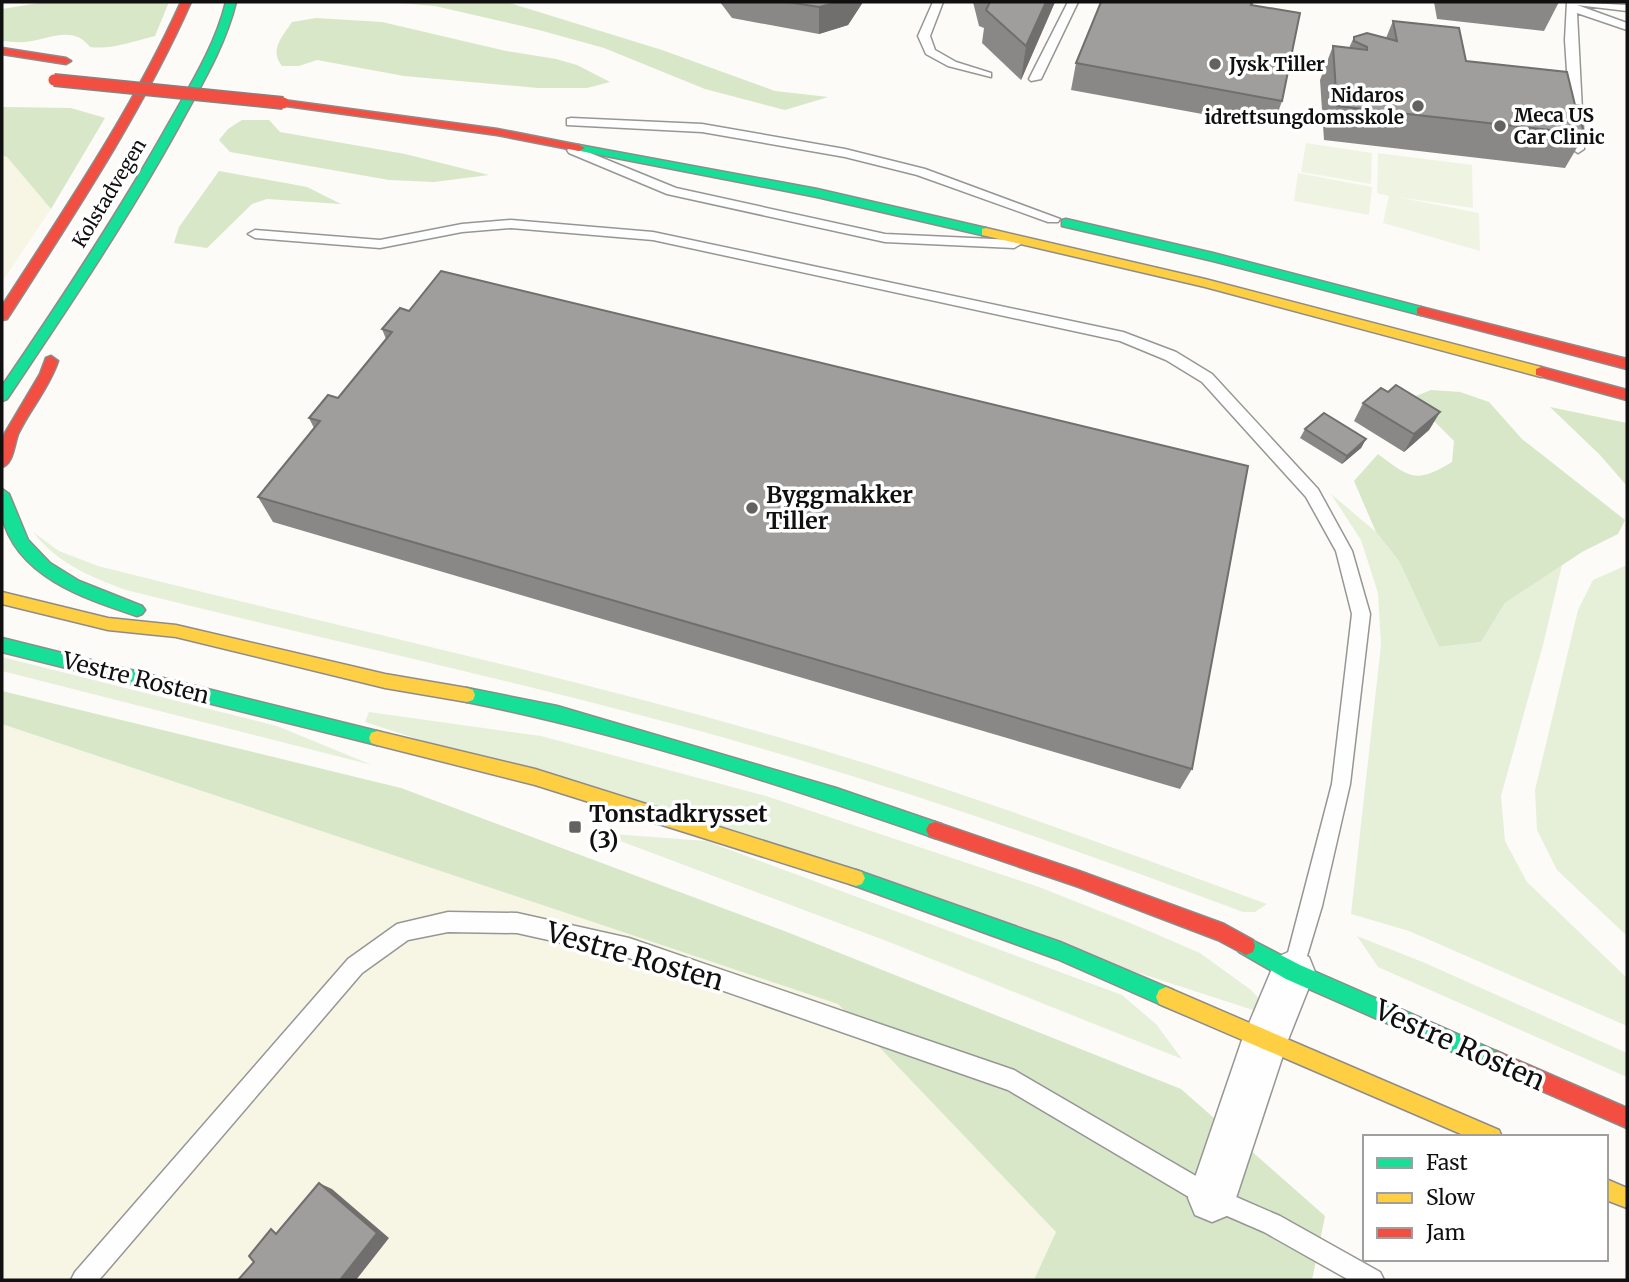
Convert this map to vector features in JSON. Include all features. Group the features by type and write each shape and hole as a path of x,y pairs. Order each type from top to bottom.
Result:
{"main road":[{"name":"Kolstadvegen","path":"2,316 131,113 163,57 186,2"},
{"name":"Kolstadvegen","path":"2,396 67,302 130,201 178,118 214,48 232,3"},
{"path":"2,51 72,61 2,56"},
{"path":"139,68 215,76"},
{"path":"47,79 283,103 556,143 817,193 1205,283 1627,395"},
{"path":"566,121 705,145"},
{"path":"914,188 1226,260 1627,364"},
{"path":"2,462 12,433 47,374 67,302"},
{"name":"Vestre Rosten","path":"2,494 16,539 34,559 60,579 122,602 176,631"},
{"name":"Vestre Rosten","path":"2,598 108,624 176,631 385,681 482,697 556,713 836,796 1079,879 1212,929 1293,972 1627,1118"},
{"name":"Vestre Rosten","path":"2,645 535,777 803,860 1060,951 1487,1135"},
{"path":"1608,1190 1627,1198"}],"street":[{"path":"1212,1198 1265,1040 1293,972"}],"lane":[{"path":"938,2 924,36 930,52 952,64 987,75"},
{"path":"1035,79 1073,2"},
{"path":"1575,4 1627,8"},
{"path":"1575,4 1627,27"},
{"path":"1575,4 1571,40 1578,149"},
{"path":"566,121 702,128 845,153 921,172 1053,219"},
{"path":"556,143 672,191 885,238 1048,246"},
{"path":"255,234 380,244 462,228 511,224 653,236 1123,337 1171,356 1207,378 1311,493 1344,551 1361,614 1341,784 1293,972"},
{"name":"Vestre Rosten","path":"83,1280 355,966 404,931 448,922 517,923 629,948 1014,1082 1212,1198 1272,1224 1371,1280"}],"green space":[{"path":"45,2 169,2 155,36 122,44 90,47 76,36 68,35 25,42 2,41 2,9"},
{"path":"387,2 506,2 662,50 775,91 828,97 785,110 705,89 604,48 539,30 435,6"},
{"path":"316,18 382,22 506,51 556,59 577,65 610,82 587,88 538,88 404,76 317,60 299,66 282,66 278,60 277,49 292,22"},
{"path":"2,107 71,108 105,118 51,209 7,157 2,155"},
{"path":"242,120 269,120 280,132 405,154 489,175 434,182 389,180 230,152 219,140 228,129"},
{"path":"1306,143 1372,153 1371,184 1301,172"},
{"path":"1378,153 1472,165 1473,208 1397,197 1479,213 1480,251 1383,223 1389,196 1377,193"},
{"path":"2,155 7,157 51,209 2,282"},
{"path":"219,171 307,187 341,204 267,199 252,204 207,248 174,243 179,227"},
{"path":"1298,173 1372,187 1369,215 1294,201"},
{"path":"1431,390 1460,392 1489,402 1522,439 1625,520 1618,534 1582,552 1505,603 1481,642 1439,647 1399,561 1376,532 1354,481 1378,454 1406,473 1414,475 1430,473 1452,462 1454,441 1432,419 1416,396"},
{"path":"1550,407 1627,423 1627,486 1600,455"},
{"path":"1331,494 1376,532 1399,561 1439,647 1481,642 1505,603 1562,565 1501,796 1505,841 1527,882 1627,978 1627,1026 1409,931 1351,914 1381,645 1378,593 1361,540"},
{"path":"33,532 59,551 98,566 633,697 809,746 982,801 1267,904 1255,912 1243,912 973,815 700,731 126,590 64,561"},
{"path":"1627,565 1627,936 1557,870 1537,830 1535,790 1578,610 1593,580"},
{"path":"2,657 277,726 372,765 2,671"},
{"path":"2,691 401,788 787,932 1181,1089 1325,1216 1312,1280 1034,1280 1056,1232 838,1004 2,724"},
{"path":"369,712 541,736 766,796 1039,887 1135,925 1200,953 1251,990 1264,1004 1253,1010 365,722"},
{"path":"2,724 838,1004 1056,1232 1034,1280 2,1280"},
{"path":"599,833 706,841 1122,995 1156,1024 1182,1059 889,942"},
{"path":"1357,936 1425,963 1627,1053 1627,1077 1378,967"}],"building":[{"path":"788,2 839,2 819,7"},
{"path":"990,2 1046,2 1026,46 986,10"},
{"path":"1101,2 1250,2 1251,5 1300,13 1282,101 1076,63"},
{"path":"1393,21 1459,28 1466,61 1567,72 1575,105 1581,106 1588,113 1578,115 1585,134 1337,106 1333,46 1367,50 1367,47 1354,41 1354,37 1367,33 1397,41"},
{"path":"441,271 1248,466 1192,769 258,497 320,421 309,418 328,395 338,398 392,332 382,329 400,308 409,311"},
{"path":"1396,385 1440,412 1414,434 1363,403 1381,388 1388,392"},
{"path":"1324,413 1366,439 1347,456 1305,429"},
{"path":"319,1183 377,1233 340,1280 238,1280 254,1262 249,1256 271,1229 276,1234"}],"traffic: fast":[{"path":"2,396 141,182 211,57 231,2"},
{"path":"579,148 817,193 986,232"},
{"path":"1066,223 1213,257 1421,311"},
{"path":"2,494 23,544 44,567 74,585 137,610"},
{"path":"2,645 377,738"},
{"path":"467,695 557,713 836,796 935,830"},
{"path":"856,878 1060,951 1166,997"},
{"path":"1246,946 1293,972 1496,1061"}],"traffic: slow":[{"path":"986,232 1205,283 1541,372"},
{"path":"2,598 108,624 176,631 385,681 467,695"},
{"path":"377,738 535,777 856,878"},
{"path":"1166,997 1487,1135"},
{"path":"1608,1190 1627,1198"}],"traffic: jam":[{"path":"2,316 124,124 147,84 186,2"},
{"path":"2,51 66,61"},
{"path":"54,80 283,103"},
{"path":"283,103 497,132 579,148"},
{"path":"1421,311 1627,364"},
{"path":"2,462 12,433 47,374 51,361"},
{"path":"1541,372 1627,395"},
{"path":"935,830 1079,879 1224,933 1246,946"},
{"path":"1496,1061 1627,1118"}],"place":[{"name":"Jysk Tiller","path":"1215,64"},
{"name":"Nidaros idrettsungdomsskole","path":"1418,106"},
{"name":"Meca US Car Clinic","path":"1500,126"},
{"name":"Byggmakker Tiller","path":"752,508"},
{"name":"Tonstadkrysset (3)","path":"575,827"}]}
